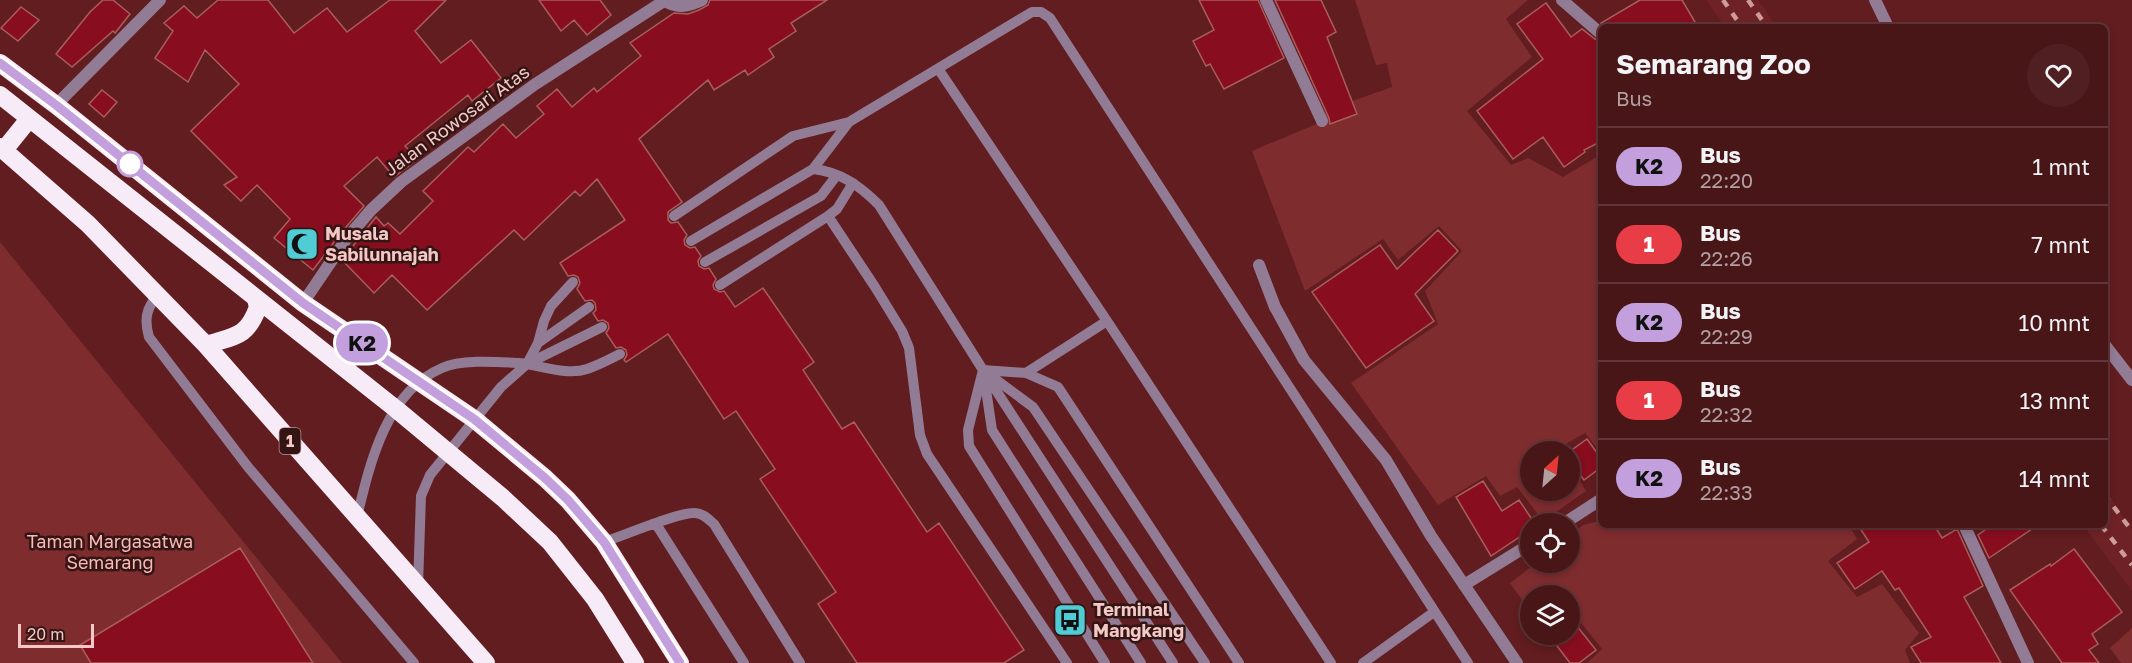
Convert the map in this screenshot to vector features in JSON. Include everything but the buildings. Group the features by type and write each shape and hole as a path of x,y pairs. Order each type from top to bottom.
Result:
{"highway":[{"path":"0,63 56,105 303,303 474,419 545,478 568,500 604,542 680,663"},
{"path":"0,95 396,409 503,498 550,542 595,599 635,663"},
{"path":"2,148 29,119"},
{"name":"1","path":"2,148 88,224 207,345 486,663"},
{"path":"207,345 238,336 247,329 258,307 256,299"}],"street":[{"path":"56,105 160,0"},
{"path":"663,1 677,7 689,6 702,0"},
{"path":"1266,0 1322,121"},
{"path":"1562,0 1598,31"},
{"path":"1875,0 1886,24"},
{"name":"Jalan Rowosari Atas","path":"303,303 347,238 371,210 401,182 534,85 663,1"},
{"path":"1259,265 1275,307 1304,360 1386,460 1431,536 1517,663"},
{"path":"2108,349 2132,380"},
{"path":"1580,513 1598,501"},
{"path":"1965,528 2028,663"},
{"path":"1464,585 1520,550"}],"lane":[{"path":"674,216 793,136 849,122 1032,12 1041,12 1050,18 1468,663"},
{"path":"939,70 1331,663"},
{"path":"691,241 813,170 849,122"},
{"path":"813,170 828,171 853,183 879,205 1173,663"},
{"path":"705,262 821,196 837,175"},
{"path":"720,285 828,216 837,209 853,183"},
{"path":"828,216 902,331 909,348 920,435 927,454 1066,663"},
{"path":"527,364 538,343 551,306 573,282"},
{"path":"158,295 147,311 146,325 149,337 248,467 414,663"},
{"path":"538,343 589,307"},
{"path":"1026,373 1107,321"},
{"path":"418,586 421,496 430,475 501,387 527,364 602,327"},
{"path":"357,517 374,453 396,409 419,381 444,367 485,361 527,364 570,371 585,370 620,354"},
{"path":"983,370 1026,373 1058,387 1239,663"},
{"path":"983,370 968,430 969,446 1105,663"},
{"path":"983,370 992,430 1141,663"},
{"path":"983,370 1033,407 1205,663"},
{"path":"604,542 694,513 703,515 714,524 800,663"},
{"path":"656,524 744,663"},
{"path":"1363,663 1434,612"}],"shaded area":[{"path":"1706,0 1758,0 1775,24 1723,24"},
{"path":"2108,494 2132,529 2132,591 2085,528 2108,528"}],"green space":[{"path":"1355,0 1528,0 1506,19 1532,57 1467,111 1511,165 1528,158 1563,177 1598,156 1598,449 1585,433 1571,441 1520,441 1520,491 1517,487 1500,496 1486,476 1438,505 1351,383 1438,324 1425,291 1462,251 1439,226 1398,260 1383,239 1305,291 1252,151 1321,122 1326,112 1392,87 1387,63 1376,65"},
{"name":"Taman Margasatwa Semarang","path":"0,242 342,663 0,663"},
{"path":"1580,481 1586,491 1580,495"},
{"path":"1528,501 1572,501 1554,513 1537,513"},
{"path":"1598,521 1598,528 1851,528 1857,539 1828,561 1857,597 1882,584 1919,633 1905,650 1910,663 1587,663 1602,649 1580,622 1580,585 1520,585 1520,597 1510,583 1523,573 1580,573 1580,528"},
{"path":"2132,628 2132,663 2121,663 2110,648"}],"railway":[{"path":"1723,0 1740,24"},
{"path":"1748,0 1765,24"},
{"path":"2108,499 2132,531"},
{"path":"2103,528 2132,565"}],"bus line":[{"name":"K2","path":"0,63 56,105 303,303 474,419 545,478 568,500 604,542 627,575 680,663"}],"place":[{"name":"Musala Sabilunnajah","path":"302,244"},
{"name":"Terminal Mangkang","path":"1070,620"}]}
